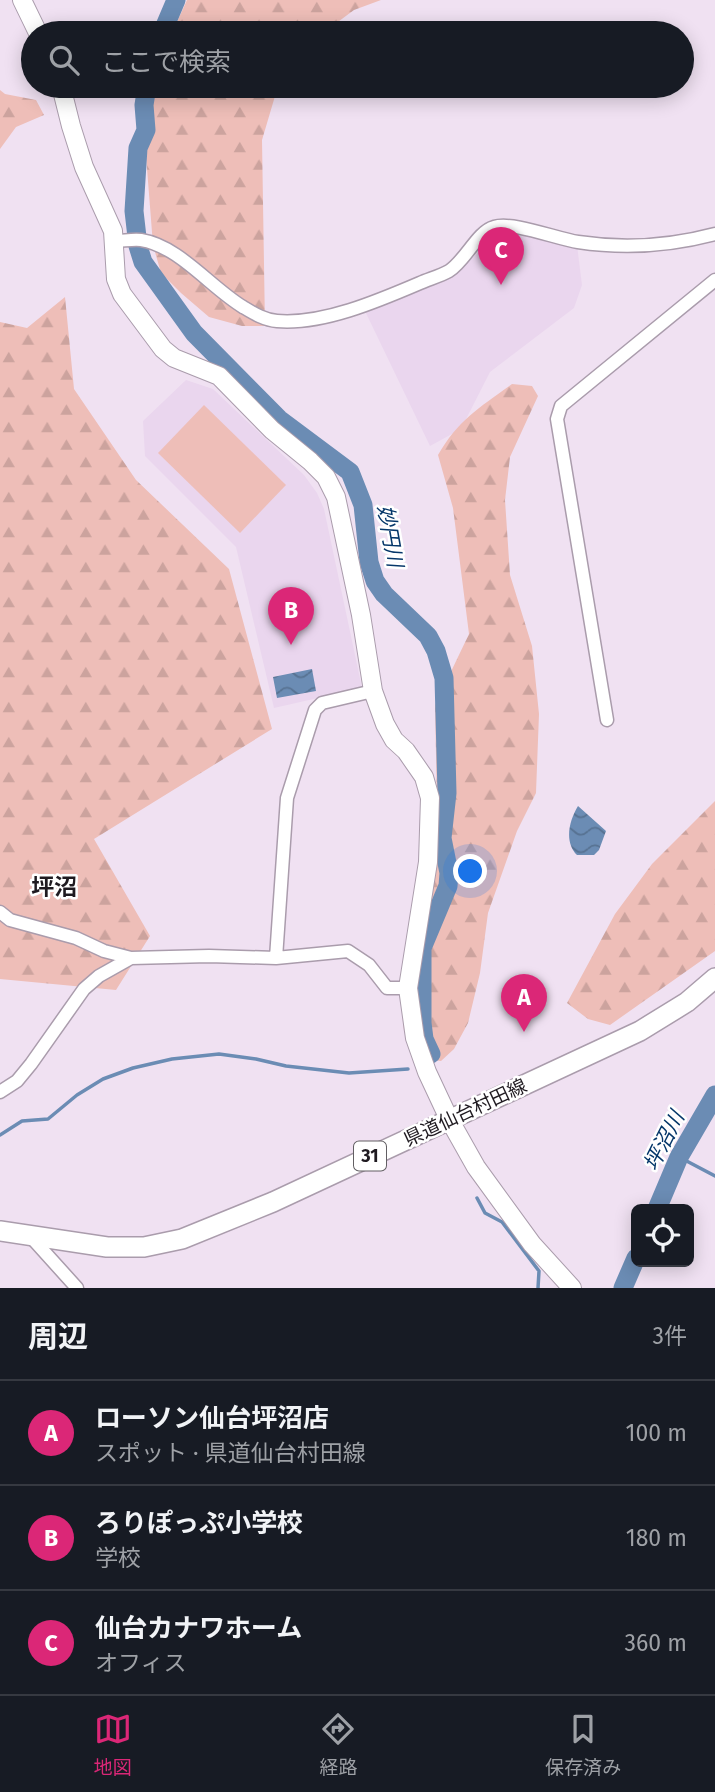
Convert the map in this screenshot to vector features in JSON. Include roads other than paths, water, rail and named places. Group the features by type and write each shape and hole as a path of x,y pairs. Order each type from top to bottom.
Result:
{"main road":[{"name":"県道仙台村田線","path":"0,1231 107,1247 144,1247 183,1239 273,1202 647,1028 687,1002 715,978"}],"street":[{"path":"22,0 32,21"},
{"path":"64,98 84,167 113,230 130,241 177,254 222,294 258,316 274,321 296,322 373,302 450,270 493,227 508,226 578,242 616,246 658,246 715,234"},
{"path":"130,241 116,279 122,294 163,349 174,358 219,376 272,430 326,477 336,498 361,615 373,691 385,724 394,740 406,751 424,777 430,798 428,862 408,988 415,1038 449,1119 476,1167 505,1210 572,1288"},
{"path":"607,720 557,419 561,406 715,280"},
{"path":"276,958 287,798 315,710 322,703 373,691"},
{"path":"0,912 10,920 76,938 104,951 131,958 276,958 348,951 369,965 387,988 408,988"},
{"path":"0,1092 17,1081 31,1065 84,989 99,976 131,958"},
{"path":"31,1237 77,1288"}],"water":[{"path":"312,669 316,691 277,698 273,677"},
{"path":"578,806 606,831 599,850 594,855 577,855 570,844 570,825"}],"waterway":[{"name":"妙円川","path":"167,21 176,0"},
{"name":"妙円川","path":"145,98 146,130 138,148 134,211 138,246 143,262 194,333 279,419 350,472 363,505 369,562 375,581 384,594 428,636 436,651 444,678 447,793 442,838 449,873 448,886 422,948 422,1023 424,1039 431,1054"},
{"path":"0,1135 22,1121 48,1119 77,1095 103,1079 133,1068 172,1059 219,1054 286,1066 349,1073 408,1069"},
{"name":"坪沼川","path":"659,1204 679,1157 715,1095"},
{"path":"679,1157 715,1176"},
{"path":"477,1198 485,1213 502,1222 539,1271 538,1288"},
{"name":"坪沼川","path":"623,1288 632,1267"}],"place":[{"name":"仙台カナワホーム","path":"501,285"},
{"name":"ろりぽっぷ小学校","path":"291,645"},
{"name":"ローソン仙台坪沼店","path":"524,1032"}],"district":[{"name":"坪沼","path":"54,887"}]}
